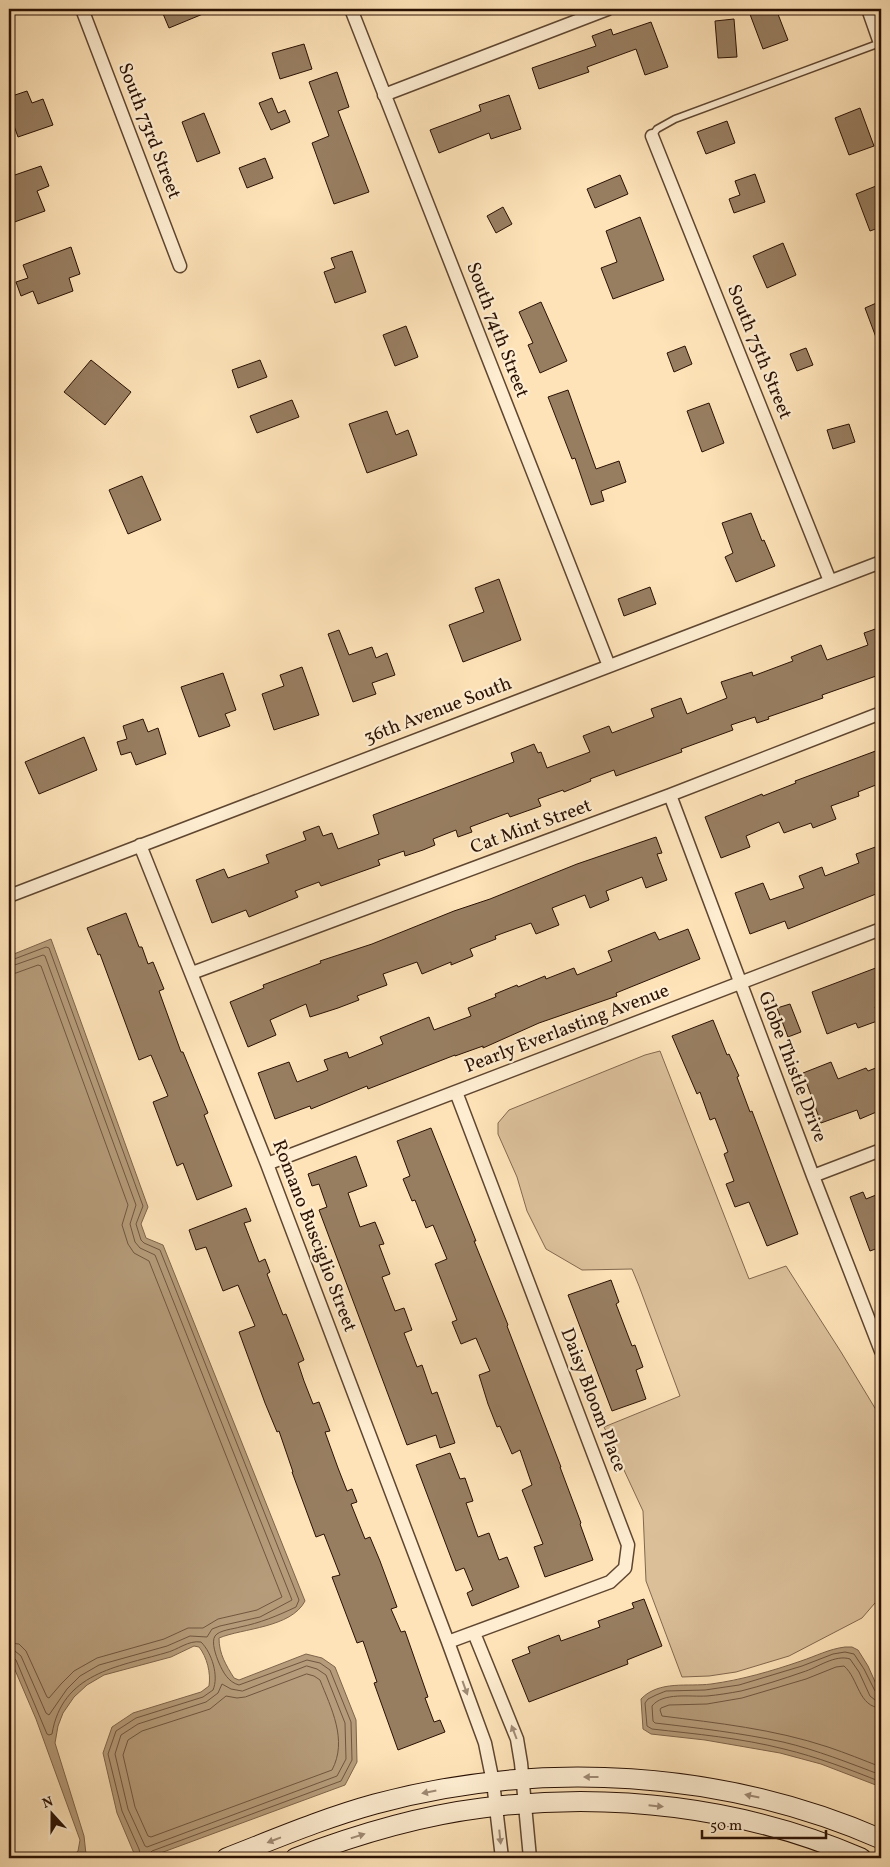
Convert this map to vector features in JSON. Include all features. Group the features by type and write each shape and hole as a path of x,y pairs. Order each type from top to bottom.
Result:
{"street":[{"name":"South 73rd Street","path":"82,9 180,266"},
{"name":"South 74th Street","path":"351,9 609,666"},
{"path":"384,95 608,9"},
{"path":"868,9 881,45"},
{"name":"South 75th Street","path":"652,136 830,581"},
{"name":"36th Avenue South","path":"9,896 881,562"},
{"name":"Cat Mint Street","path":"192,973 670,795 881,713"},
{"name":"Globe Thistle Drive","path":"670,795 740,984 881,1351"},
{"name":"Romano Busciglio Street","path":"140,845 267,1164 485,1743 493,1782 502,1858"},
{"name":"Pearly Everlasting Avenue","path":"267,1164 881,929"},
{"name":"Daisy Bloom Place","path":"456,1092 628,1545 625,1568 610,1582 474,1633"},
{"path":"813,1176 881,1150"},
{"path":"448,1642 474,1633 517,1739 523,1779 530,1858"},
{"path":"226,1858 315,1824 376,1804 436,1791 493,1782 559,1777 663,1781 758,1797 810,1812 881,1839"},
{"path":"295,1858 338,1842 442,1815 496,1806 615,1802 689,1810 756,1823 801,1836 862,1858"}],"lane":[{"path":"652,136 658,129 675,119 881,45"}],"shaded area":[{"path":"660,1051 749,1279 786,1266 881,1418 881,1596 862,1618 789,1656 736,1672 709,1676 682,1677 646,1581 643,1511 604,1427 680,1396 639,1286 632,1269 582,1270 546,1249 527,1211 517,1177 498,1134 498,1123 509,1110 645,1055"}],"water":[{"path":"51,939 148,1207 141,1224 146,1238 163,1245 305,1601 289,1617 278,1622 219,1638 220,1649 228,1669 234,1678 239,1680 306,1654 322,1658 335,1667 356,1720 357,1762 345,1785 147,1858 136,1858 117,1813 103,1753 112,1727 133,1713 201,1692 209,1686 209,1671 202,1651 199,1647 194,1646 171,1657 104,1675 87,1685 74,1697 63,1713 55,1743 84,1836 86,1854 83,1858 70,1858 78,1851 80,1840 36,1719 9,1656 9,956"},
{"path":"845,1647 852,1647 858,1650 868,1666 881,1695 881,1787 821,1764 780,1753 705,1740 651,1734 643,1729 641,1699 656,1689 711,1684 745,1678"}],"building":[{"path":"161,9 215,9 169,28"},
{"path":"748,9 776,9 788,40 763,49"},
{"path":"734,19 737,57 718,58 715,21"},
{"path":"651,22 668,67 645,75 636,49 587,67 589,72 539,89 532,68 596,46 592,36 611,29 613,35"},
{"path":"304,44 312,69 280,79 272,53"},
{"path":"337,72 349,107 338,111 369,192 334,204 312,143 329,136 309,82"},
{"path":"27,91 32,103 43,99 53,125 18,137 9,112 9,97"},
{"path":"509,95 521,129 491,139 489,133 439,153 430,130 481,111 479,105"},
{"path":"272,98 278,113 285,110 290,122 271,130 259,103"},
{"path":"860,108 874,146 849,155 835,118"},
{"path":"204,113 220,153 197,162 182,122"},
{"path":"727,121 735,143 706,154 697,132"},
{"path":"265,158 273,178 247,188 239,168"},
{"path":"41,166 49,186 37,191 45,211 9,224 9,177"},
{"path":"755,174 765,202 734,213 729,199 740,195 735,181"},
{"path":"620,175 628,194 595,208 587,189"},
{"path":"881,184 881,227 870,231 856,194"},
{"path":"503,207 512,224 496,233 487,216"},
{"path":"640,217 664,280 613,299 601,268 617,262 606,231"},
{"path":"783,243 796,275 767,288 753,256"},
{"path":"71,247 80,274 69,278 73,291 38,304 33,291 21,296 16,282 28,278 23,265"},
{"path":"352,251 366,292 335,303 324,272 335,268 331,258"},
{"path":"881,301 881,348 880,348 865,308"},
{"path":"541,302 567,361 540,373 528,345 533,343 519,312"},
{"path":"406,326 418,357 395,366 383,335"},
{"path":"685,346 692,364 674,372 667,353"},
{"path":"806,348 813,365 797,371 790,354"},
{"path":"91,360 131,392 105,425 64,392"},
{"path":"260,360 267,377 238,388 232,370"},
{"path":"568,390 596,469 619,461 626,482 601,491 604,501 591,505 575,458 572,459 548,397"},
{"path":"292,400 299,417 257,433 250,416"},
{"path":"709,403 724,443 702,452 687,411"},
{"path":"387,411 396,435 408,430 417,455 367,473 349,424"},
{"path":"849,424 855,442 833,449 827,430"},
{"path":"142,476 161,520 128,534 109,490"},
{"path":"751,513 762,541 764,540 775,566 736,582 725,557 733,553 722,523"},
{"path":"499,579 521,640 463,662 449,625 484,612 475,588"},
{"path":"650,587 656,604 624,616 618,599"},
{"path":"881,627 881,676 879,675 822,695 823,698 768,717 769,719 757,723 755,717 731,725 733,730 681,749 682,752 616,776 614,770 564,792 563,790 538,799 541,806 510,817 508,813 470,827 472,832 458,837 456,830 433,839 435,845 423,850 405,856 404,851 378,860 380,865 321,886 319,882 295,891 298,897 249,917 246,910 212,923 196,880 224,869 228,878 269,863 266,855 306,840 303,832 319,826 323,836 332,833 338,849 379,834 373,815 514,762 511,753 534,744 538,753 541,752 547,768 590,752 583,736 609,726 612,733 654,717 651,709 681,698 687,714 727,698 721,682 752,672 753,676 793,661 791,657 821,645 827,660 868,645 864,633"},
{"path":"339,630 349,655 372,647 376,658 387,653 395,675 372,683 376,694 353,702 328,634"},
{"path":"302,667 319,715 274,730 262,694 284,686 280,675"},
{"path":"223,673 236,710 225,714 230,726 199,737 181,687"},
{"path":"143,719 148,732 158,728 166,754 136,765 131,752 121,755 117,742 127,739 123,726"},
{"path":"84,737 97,770 39,794 25,762"},
{"path":"881,749 881,783 858,792 859,796 831,806 836,819 813,828 811,823 784,833 779,822 746,836 750,847 721,858 705,817"},
{"path":"656,837 662,853 657,854 667,880 646,888 642,877 606,891 609,900 590,908 585,895 552,908 559,925 536,934 531,923 495,936 496,939 470,949 473,956 451,965 451,962 422,974 417,962 383,974 387,985 357,996 359,1000 338,1008 310,1017 306,1004 270,1020 276,1035 248,1047 230,1002 264,988 263,985 321,963 320,961 372,944 577,864"},
{"path":"881,845 881,892 788,929 785,921 750,934 735,893 763,883 770,900 804,888 799,876 822,867 825,876 859,863 856,854"},
{"path":"126,913 139,947 142,947 148,964 153,962 164,989 159,991 181,1052 183,1052 208,1113 204,1115 232,1186 197,1200 183,1163 177,1166 153,1102 168,1096 151,1055 139,1060 100,954 98,955 87,928"},
{"path":"688,929 700,959 616,993 617,996 539,1023 483,1048 483,1046 455,1055 368,1089 367,1086 311,1109 310,1106 275,1119 258,1073 289,1062 297,1082 328,1070 324,1060 347,1052 349,1058 383,1044 380,1037 429,1017 434,1030 471,1016 468,1008 496,997 495,994 517,985 518,987 545,976 546,979 574,968 577,975 612,961 608,951 655,932 659,940"},
{"path":"881,966 881,1004 875,1007 880,1020 858,1028 856,1023 827,1034 812,992"},
{"path":"790,1004 801,1032 788,1037 777,1008"},
{"path":"713,1020 727,1055 729,1054 739,1076 737,1077 750,1112 752,1111 798,1234 767,1246 749,1202 735,1207 726,1184 734,1181 724,1154 728,1152 715,1118 710,1120 700,1092 697,1094 672,1036"},
{"path":"831,1062 838,1079 866,1068 868,1071 881,1066 881,1110 860,1119 857,1110 821,1123 803,1073"},
{"path":"431,1128 508,1325 561,1467 593,1560 545,1577 534,1547 543,1544 522,1490 532,1485 520,1450 512,1454 500,1426 497,1427 479,1375 490,1371 476,1338 461,1344 452,1322 457,1320 435,1264 447,1259 433,1225 426,1228 415,1200 412,1201 403,1179 410,1176 397,1141"},
{"path":"356,1156 367,1186 348,1193 360,1227 375,1222 384,1244 379,1245 390,1274 382,1277 395,1311 404,1308 412,1330 404,1333 417,1367 422,1365 432,1394 437,1392 455,1443 440,1448 436,1435 407,1445 319,1210 327,1207 319,1184 312,1186 308,1174"},
{"path":"863,1192 866,1199 881,1193 881,1247 870,1251 850,1197"},
{"path":"246,1208 251,1221 244,1223 259,1262 265,1259 270,1272 267,1274 283,1315 286,1314 304,1360 298,1363 304,1381 313,1404 319,1402 330,1431 325,1432 338,1468 347,1491 352,1489 357,1502 351,1504 365,1539 370,1537 380,1561 397,1607 391,1609 401,1632 405,1631 428,1697 425,1698 434,1722 440,1720 445,1732 398,1750 374,1683 377,1682 363,1641 357,1643 332,1577 340,1575 324,1534 316,1537 279,1431 277,1432 265,1403 239,1332 255,1326 238,1285 223,1291 206,1247 196,1250 189,1230"},
{"path":"611,1280 619,1302 616,1304 632,1346 635,1345 643,1367 636,1370 646,1399 612,1411 568,1295"},
{"path":"450,1453 460,1479 465,1478 473,1501 466,1503 478,1537 489,1533 499,1560 507,1557 519,1587 472,1606 467,1593 473,1590 464,1568 456,1571 416,1465"},
{"path":"644,1599 662,1646 627,1660 628,1664 529,1702 512,1660 530,1653 528,1647 559,1635 561,1641 600,1627 598,1621 634,1608 632,1603"}]}
